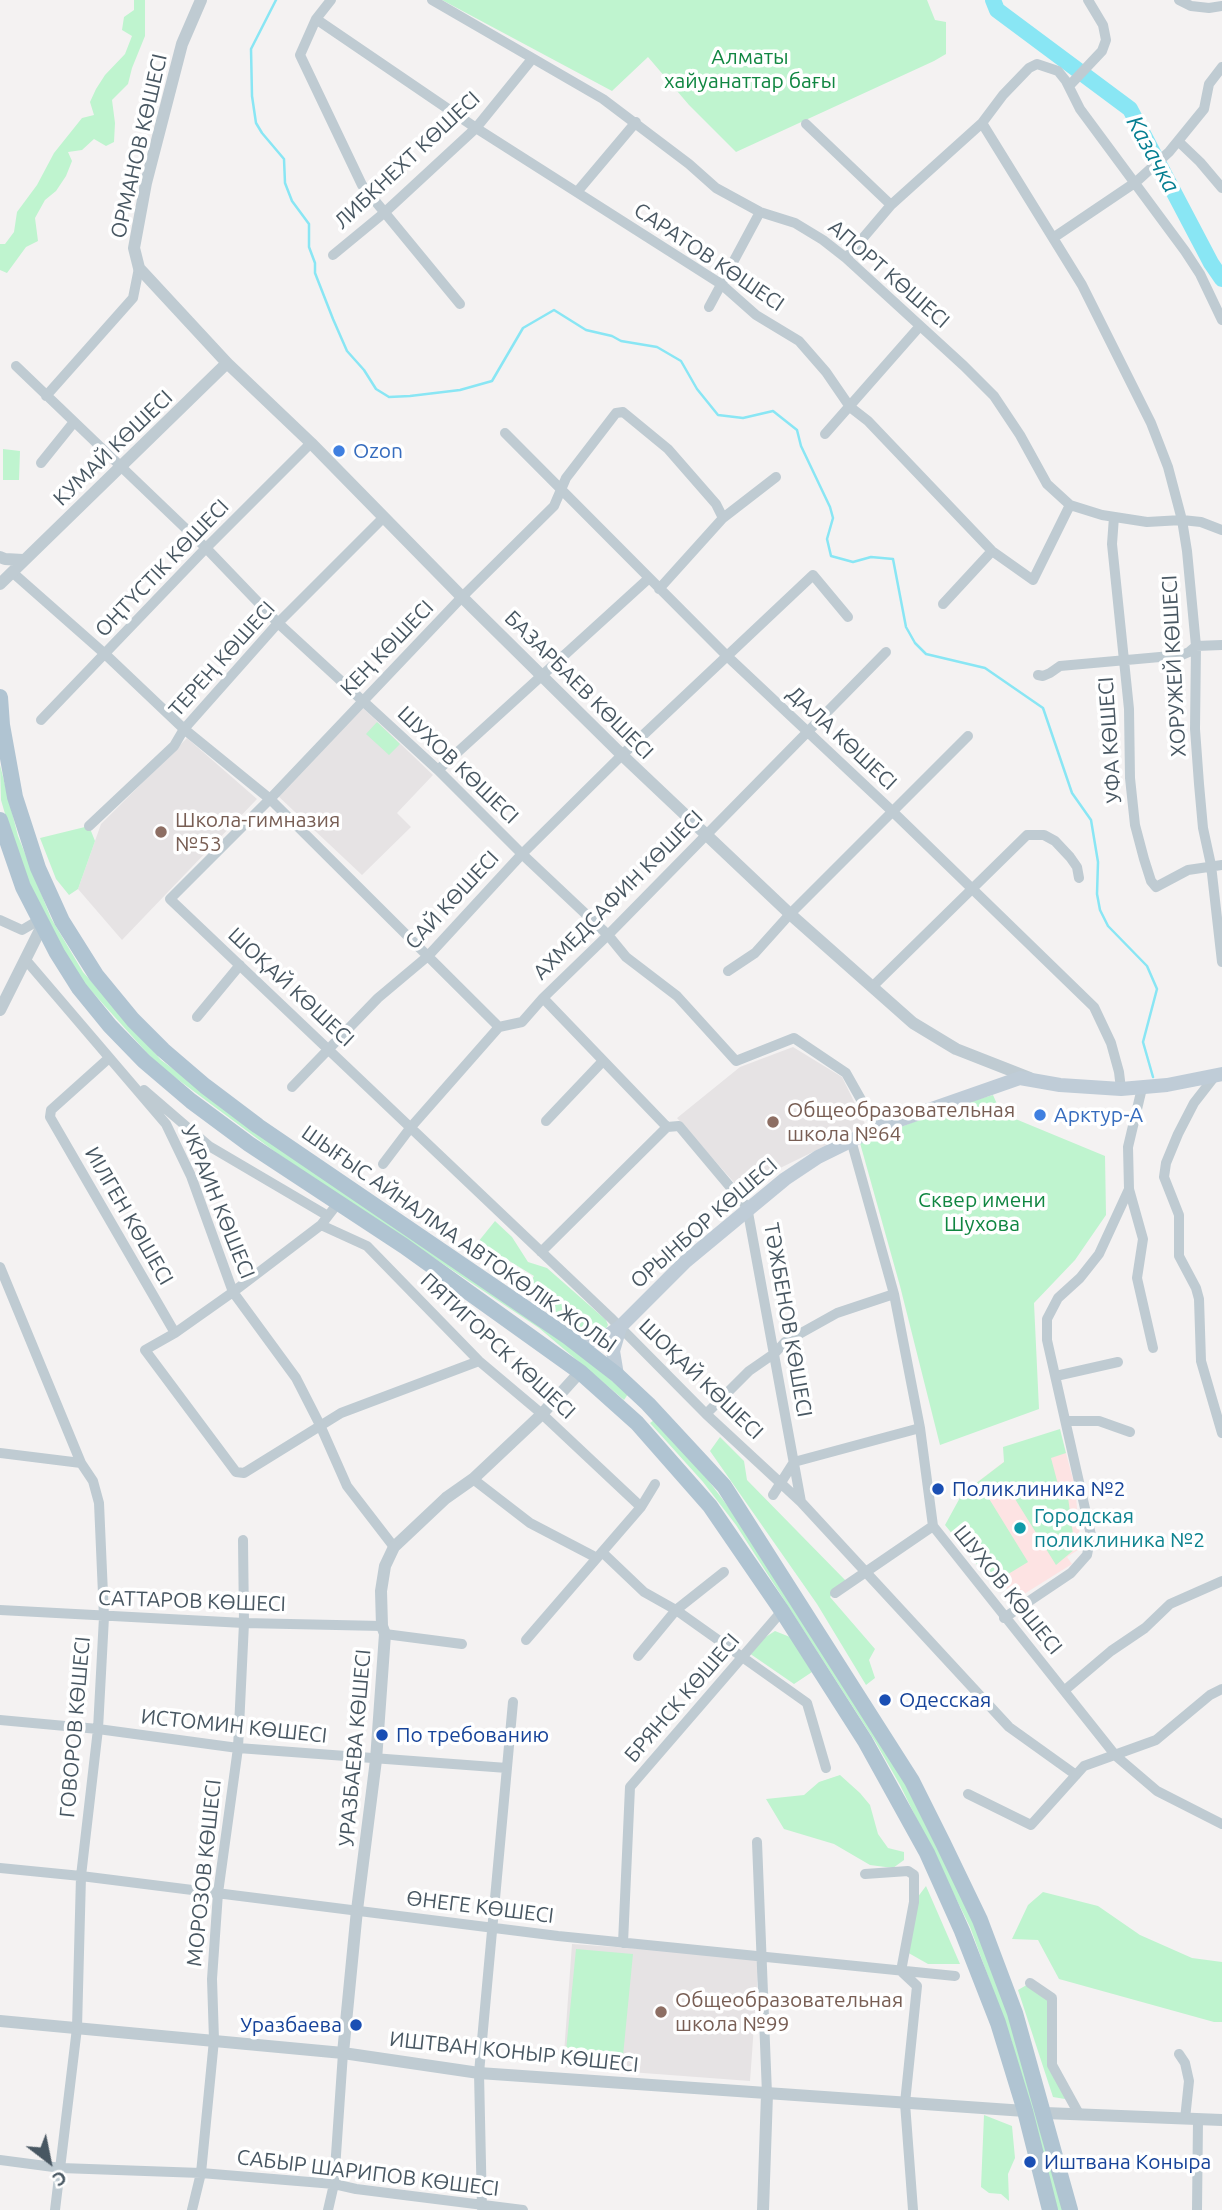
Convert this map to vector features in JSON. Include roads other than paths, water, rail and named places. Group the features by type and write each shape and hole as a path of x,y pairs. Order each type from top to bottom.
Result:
{"main road":[{"name":"ШЫҒЫС АЙНАЛМА АВТОКӨЛІК ЖОЛЫ","path":"0,697 2,725 15,797 38,867 62,921 96,975 133,1020 205,1086 258,1126 568,1337 617,1375 648,1404 724,1486 912,1781 980,1920 1016,2013 1070,2210"},
{"name":"ШЫҒЫС АЙНАЛМА АВТОКӨЛІК ЖОЛЫ","path":"0,820 23,887 79,988 110,1026 144,1061 191,1101 333,1210 501,1314 580,1371 637,1423 710,1506 782,1611 865,1741 927,1853 981,1976 1025,2111 1050,2210"},
{"name":"ОРЫНБОР КӨШЕСІ","path":"620,1327 686,1261 798,1168 877,1128 1020,1078 1060,1085 1121,1089 1219,1075"},
{"path":"568,1337 604,1338 620,1327"},
{"path":"617,1375 613,1351 620,1327"}],"street":[{"name":"ОРМАНОВ КӨШЕСІ","path":"46,396 133,298 139,268 134,248 146,184 182,44 201,0"},
{"path":"331,0 316,19 300,55 362,185 460,304"},
{"name":"АПОРТ КӨШЕСІ","path":"432,0 580,84 636,122 716,188 760,212 795,223 846,258 994,397 1020,435 1047,484 1070,505 1114,517 1147,522 1201,522 1222,530"},
{"path":"1071,84 1102,51 1106,40 1103,25 1088,0"},
{"path":"1179,0 1200,7 1222,6"},
{"name":"САРАТОВ КӨШЕСІ","path":"316,19 476,128 721,284 756,315 799,341 826,372 850,407 868,421 992,551 1033,580 1070,505"},
{"name":"ЛИБКНЕХТ КӨШЕСІ","path":"333,255 384,213 476,128 532,59"},
{"path":"846,258 891,205 982,123 1003,95 1029,68 1037,64 1058,71 1071,84 1080,109 1138,180 1200,274 1222,320"},
{"path":"1053,238 1138,180 1166,155 1204,109 1209,84 1222,67"},
{"path":"577,192 636,122"},
{"name":"ХОРУЖЕЙ КӨШЕСІ","path":"982,123 1088,296 1151,423 1168,467 1182,520 1196,646 1195,729 1203,828 1217,865 1222,962"},
{"path":"806,124 891,205"},
{"path":"1178,141 1222,188"},
{"path":"709,307 760,212"},
{"name":"БАЗАРБАЕВ КӨШЕСІ","path":"139,268 228,363 311,443 462,597 622,755 790,914 913,1023 956,1049 1030,1078"},
{"path":"825,433 920,326"},
{"name":"КУМАЙ КӨШЕСІ","path":"0,584 228,363"},
{"name":"ШУХОВ КӨШЕСІ","path":"16,366 206,548 278,623 438,770 608,935 626,957 677,996 736,1061 794,1038 846,1073 877,1128"},
{"name":"КЕҢ КӨШЕСІ","path":"170,899 271,799 462,597 554,506 566,478 616,412 623,412 668,449 716,504 723,518"},
{"path":"41,463 74,422"},
{"name":"ДАЛА КӨШЕСІ","path":"505,433 727,656 1094,1007 1111,1044 1121,1089"},
{"name":"ОҢТҮСТІК КӨШЕСІ","path":"41,720 311,443"},
{"path":"659,589 723,518 776,477"},
{"name":"ТЕРЕҢ КӨШЕСІ","path":"89,826 174,747 184,729 278,623 384,517"},
{"name":"УФА КӨШЕСІ","path":"1114,517 1112,544 1129,709 1130,778 1135,825 1151,881 1156,887 1188,870 1217,865"},
{"path":"943,604 992,551"},
{"path":"0,556 23,560"},
{"path":"12,572 105,654 184,729 271,799 499,1027"},
{"name":"САЙ КӨШЕСІ","path":"292,1087 377,998 428,956 522,854 622,755 813,575 848,617"},
{"path":"438,770 648,579"},
{"path":"1038,675 1043,676 1060,666 1124,658 1182,655 1196,646 1222,645"},
{"name":"АХМЕДСАФИН КӨШЕСІ","path":"383,1164 411,1127 499,1027 522,1022 542,998 608,935 886,652"},
{"path":"728,971 755,953 790,914 968,736"},
{"path":"872,987 1027,835 1044,835 1055,841 1077,867 1079,878"},
{"name":"ШОҚАЙ КӨШЕСІ","path":"170,899 801,1502 1009,1727 1076,1775"},
{"path":"0,920 22,930 41,923"},
{"path":"0,1010 41,923"},
{"name":"УКРАИН КӨШЕСІ","path":"25,959 166,1124 191,1176 233,1293 296,1378 347,1486 394,1547"},
{"path":"197,1017 240,965"},
{"path":"541,1252 667,1127 542,998"},
{"path":"109,1058 169,1114 209,1146 333,1210 321,1225 233,1293 145,1350 236,1472 244,1473 341,1413 480,1361"},
{"name":"ИІЛГЕН КӨШЕСІ","path":"109,1058 51,1111 50,1117 175,1333"},
{"path":"546,1121 603,1062"},
{"path":"1219,1075 1194,1103 1166,1163 1164,1177 1180,1214 1179,1256 1199,1299 1201,1361 1222,1433"},
{"path":"1142,1088 1128,1147 1129,1189 1143,1239 1138,1278 1153,1348"},
{"name":"ТӘЖБЕНОВ КӨШЕСІ","path":"667,1127 679,1126 747,1208 801,1502"},
{"name":"ШУХОВ КӨШЕСІ","path":"851,1140 894,1294 920,1428 933,1526 1116,1756 1157,1791 1222,1824"},
{"path":"1004,1618 1071,1573 1087,1555 1091,1535 1047,1340 1047,1319 1058,1298 1080,1278 1098,1254 1129,1189"},
{"name":"ПЯТИГОРСК КӨШЕСІ","path":"321,1225 367,1247 480,1361 641,1507"},
{"name":"ГОВОРОВ КӨШЕСІ","path":"0,1267 81,1463 93,1481 99,1503 104,1617 98,1730 81,1876 77,2028 54,2210"},
{"path":"706,1414 749,1371 775,1353 785,1342 837,1313 894,1294"},
{"path":"1056,1376 1118,1362"},
{"name":"УРАЗБАЕВА КӨШЕСІ","path":"328,2210 334,2183 357,1910 376,1760 383,1630 381,1591 385,1566 394,1547 542,1415 580,1371"},
{"path":"1066,1421 1099,1421 1130,1432"},
{"path":"772,1495 794,1462 920,1428"},
{"path":"0,1452 81,1463"},
{"path":"473,1479 530,1523 599,1555 645,1592 676,1610 807,1703 826,1768"},
{"path":"526,1640 641,1507 655,1485"},
{"path":"835,1593 933,1526"},
{"name":"МОРОЗОВ КӨШЕСІ","path":"192,2210 201,2173 214,2040 212,1979 218,1893 238,1748 244,1623 243,1540"},
{"path":"638,1656 676,1610 724,1572"},
{"path":"1065,1690 1111,1651 1145,1628 1170,1604 1222,1581"},
{"name":"САТТАРОВ КӨШЕСІ","path":"0,1610 383,1630 462,1644"},
{"name":"БРЯНСК КӨШЕСІ","path":"623,1943 631,1787 782,1611"},
{"path":"968,1794 1031,1825 1084,1766 1156,1740 1210,1695 1222,1689"},
{"path":"482,2208 479,2073 513,1702"},
{"name":"ИСТОМИН КӨШЕСІ","path":"0,1720 238,1748 507,1768"},
{"path":"757,1842 767,2094 763,2210"},
{"name":"ӨНЕГЕ КӨШЕСІ","path":"0,1868 623,1943 955,1976"},
{"path":"865,1874 908,1871 914,1875 914,1902 901,1971 918,1986 905,2103 913,2210"},
{"path":"1030,1983 1052,1998 1052,2065 1079,2114"},
{"name":"ИШТВАН КОНЫР КӨШЕСІ","path":"0,2021 343,2053 479,2073 1025,2111"},
{"path":"1179,2054 1185,2063 1189,2081 1197,2210"},
{"path":"1045,2113 1222,2120"},
{"name":"САБЫР ШАРИПОВ КӨШЕСІ","path":"0,2160 61,2168 201,2173 334,2183 356,2189 482,2208 523,2210"}],"waterway":[{"path":"276,0 251,49 252,96 256,123 284,159 285,183 292,201 309,224 309,247 315,263 315,273 347,351 376,389 389,397 410,396 460,390 492,381 523,328 554,310 586,330 621,341 657,347 681,361 697,389 718,415 743,418 773,411 797,430 801,446 833,518 827,539 831,556 853,562 871,557 893,559 906,627 915,643 926,654 985,668 1043,708 1072,793 1091,820 1098,862 1097,894 1100,910 1108,926 1147,966 1157,989 1143,1042 1153,1077"},
{"name":"Казачка","path":"993,0 997,10 1130,109 1222,279"}],"place":[{"name":"Ozon","path":"339,451"},
{"name":"Школа-гимназия №53","path":"161,832"},
{"name":"Арктур-А","path":"1040,1115"},
{"name":"Общеобразовательная школа №64","path":"773,1122"},
{"name":"Поликлиника №2","path":"938,1489"},
{"name":"Городская поликлиника №2","path":"1020,1528"},
{"name":"Одесская","path":"885,1700"},
{"name":"По требованию","path":"382,1735"},
{"name":"Общеобразовательная школа №99","path":"661,2012"},
{"name":"Уразбаева","path":"356,2025"},
{"name":"Иштвана Коныра","path":"1030,2162"}],"park label":[{"name":"Алматы хайуанаттар бағы","path":"750,69"},
{"name":"Сквер имени Шухова","path":"982,1212"}]}
